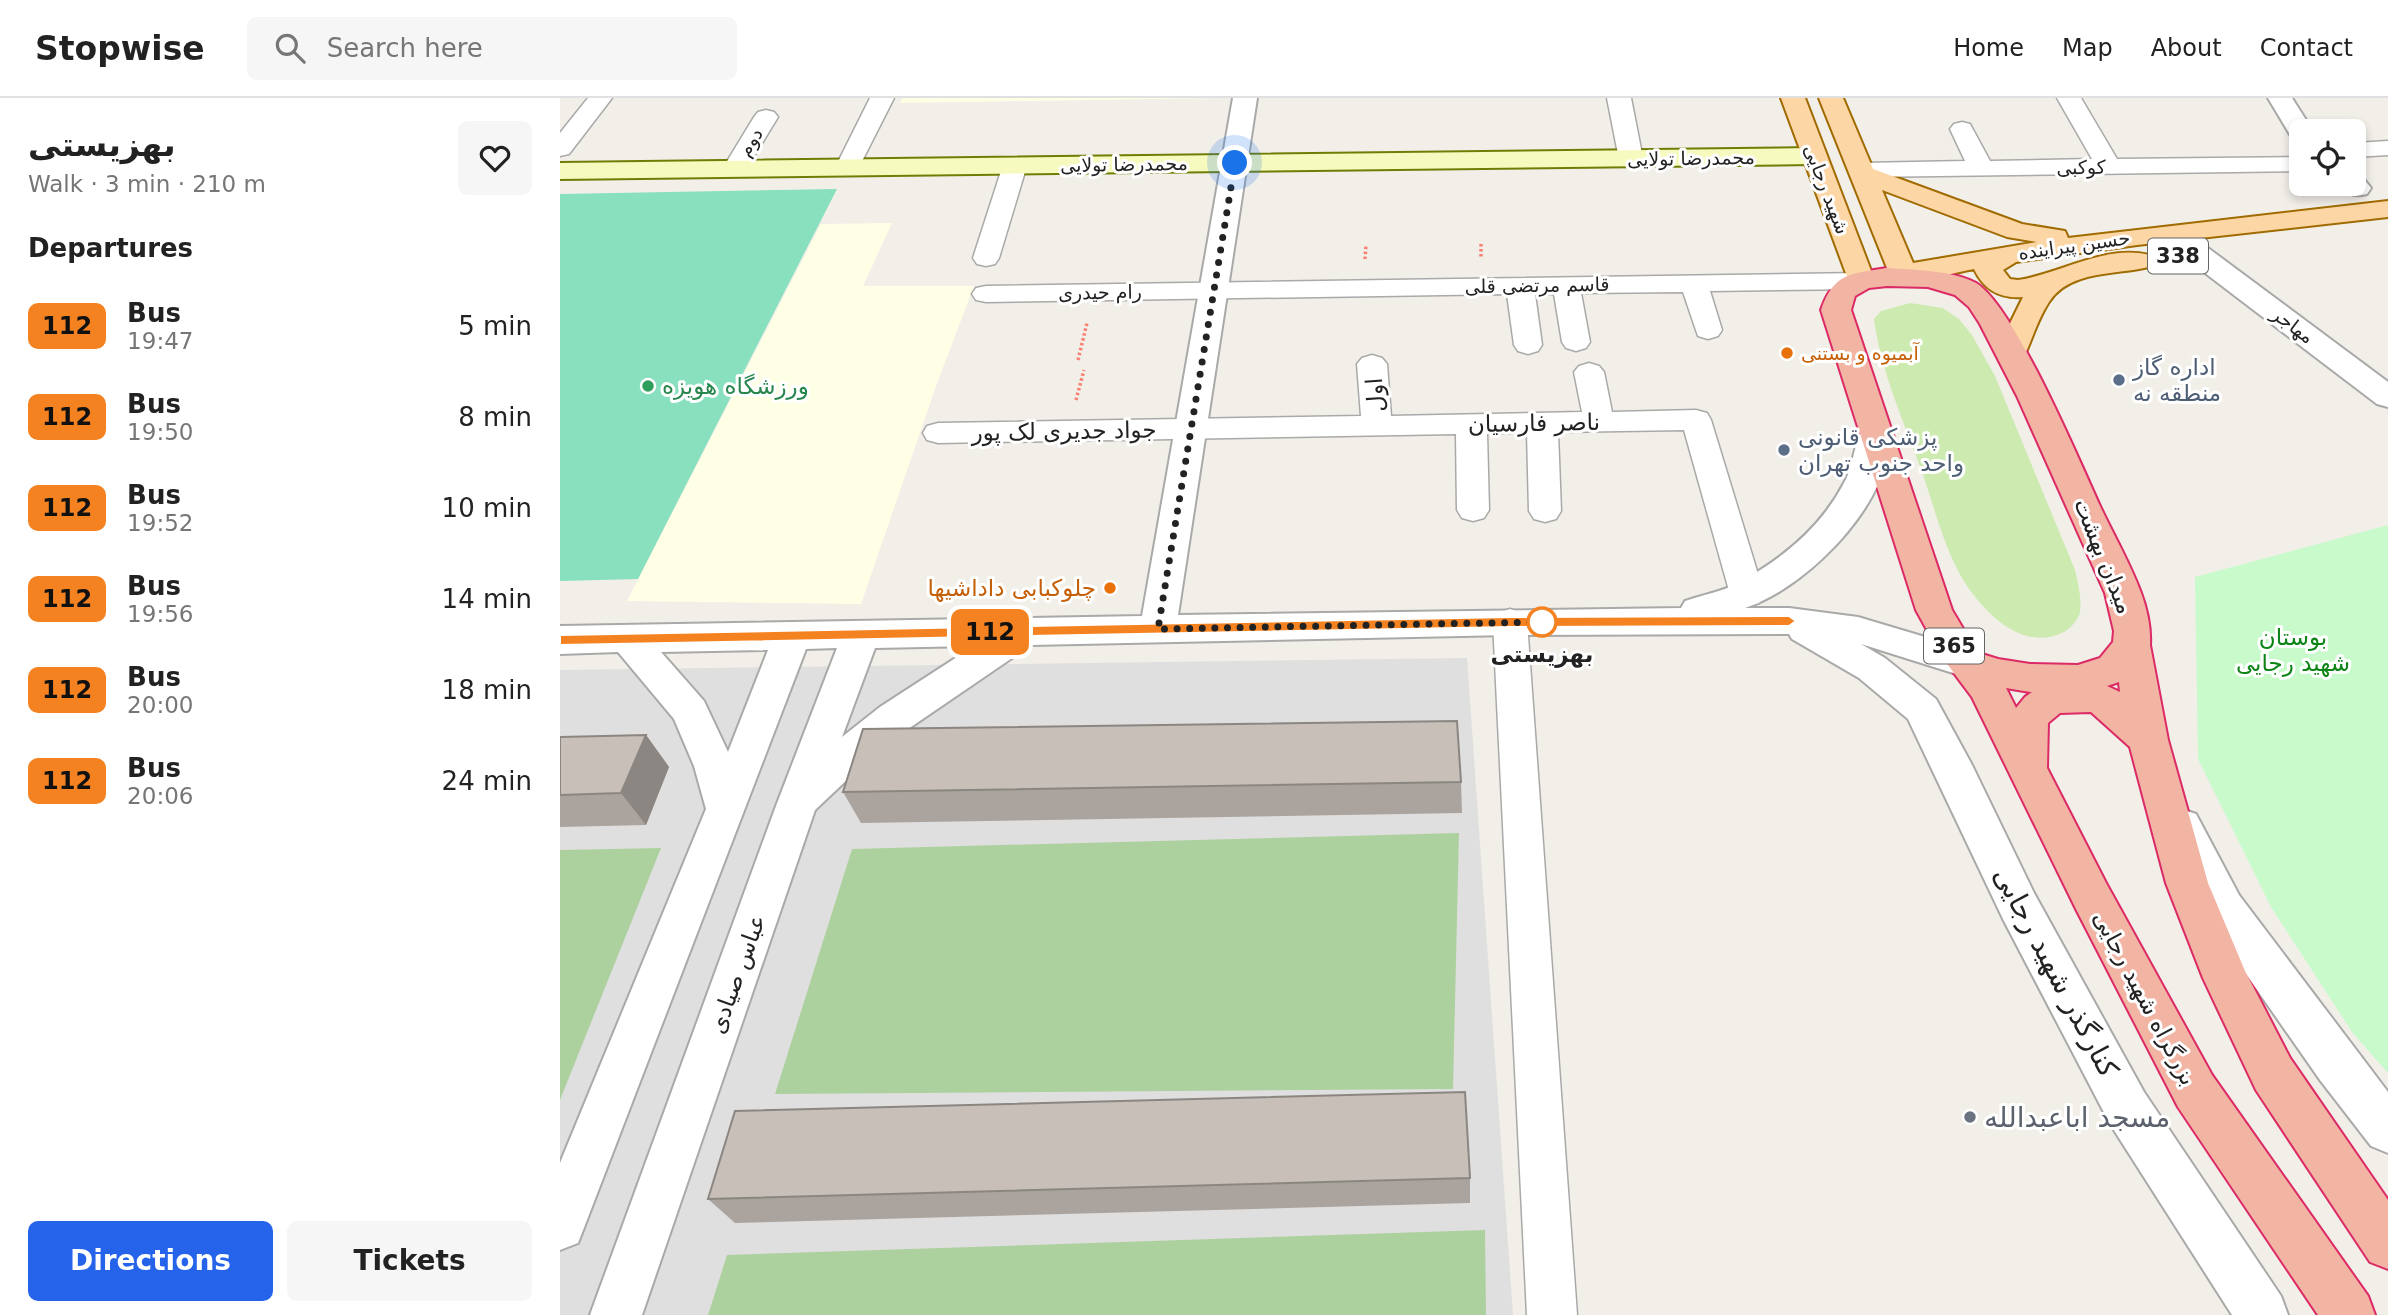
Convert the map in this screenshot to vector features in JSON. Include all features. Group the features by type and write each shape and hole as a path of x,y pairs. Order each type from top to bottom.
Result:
{"highway":[{"name":"میدان بهشت","path":"1889,277 1944,281 1965,289 1979,301 2011,352 2108,554 2123,593 2132,631 2131,645 2113,668 2078,679 2030,678 1998,673 1969,664"},
{"name":"365","path":"1889,277 1842,291 1836,310 1934,610 1955,647 1969,664"},
{"path":"2131,645 2148,740 2187,883 2225,978 2273,1074 2388,1244"},
{"name":"بزرگراه شهید رجایی","path":"1969,664 1987,689 2195,1091 2349,1315"},
{"path":"2029,771 2026,729 2031,714 2045,701 2070,696 2098,698 2120,712 2148,740"}],"main road":[{"name":"شهید رجایی","path":"1793,98 1814,156 1889,277"},
{"name":"شهید رجایی","path":"1831,98 1862,172 1889,277"},
{"name":"محمدرضا تولایی","path":"560,171 1814,156"},
{"path":"1862,172 2017,231 2047,237 2106,239"},
{"name":"حسین پیراینده","path":"1889,277 2106,239 2388,209"},
{"name":"حسین پیراینده","path":"2011,352 2042,290 2060,278 2102,265 2388,232"},
{"path":"2010,254 1987,267 1991,278 2002,287 2021,290 2060,278"}],"street":[{"path":"560,149 600,98"},
{"path":"848,166 882,98"},
{"path":"1158,629 1245,98"},
{"path":"1619,98 1631,159"},
{"path":"2069,98 2109,167"},
{"path":"2280,98 2293,119"},
{"name":"دوم","path":"735,168 766,117"},
{"path":"1962,129 1981,169"},
{"path":"2366,149 2388,148"},
{"name":"کوکبی","path":"1862,172 2289,164"},
{"path":"986,258 1016,165"},
{"name":"مهاجر","path":"2198,254 2388,397"},
{"name":"قاسم مرتضی قلی","path":"1214,290 1694,283 1889,277"},
{"path":"1694,283 1707,330"},
{"path":"1566,285 1576,342"},
{"path":"1520,286 1528,345"},
{"name":"رام حیدری","path":"986,294 1214,290"},
{"name":"اول","path":"1372,364 1377,426"},
{"path":"1589,372 1599,422"},
{"name":"ناصر فارسیان","path":"1191,429 1696,420 1747,594"},
{"path":"1542,423 1545,511"},
{"path":"1471,424 1473,510"},
{"name":"جواد جدیری لک پور","path":"937,433 1191,429"},
{"path":"1665,621 1747,594 1810,553 1833,527 1862,482 1875,435"},
{"path":"560,640 1510,622 1789,621 1858,630 1969,664"},
{"name":"کنارگذر شهید رجایی","path":"1789,621 1872,668 1923,709 2018,906 2127,1108 2262,1315"},
{"path":"1510,622 1552,1315"},
{"path":"796,806 864,741 1022,632"},
{"name":"عباس صیادی","path":"616,1315 796,806 861,635"},
{"path":"560,1224 726,809 792,636"},
{"path":"628,639 690,711 714,766 726,809"},
{"path":"2165,797 2224,908 2337,1065 2388,1130"}],"path":[{"path":"1078,360 1094,292"}],"shaded area":[{"path":"903,98 1213,98 900,103"},
{"path":"892,223 863,286 974,286 936,386 861,604 627,601 821,224"},
{"path":"1467,658 1513,1315 560,1315 560,670"}],"green space":[{"name":"ورزشگاه هویزه","path":"837,189 638,579 560,581 560,194"},
{"path":"1910,303 1943,308 1959,319 1972,335 1995,376 2075,570 2080,612 2074,624 2064,632 2049,637 2035,637 2008,628 1985,609 1959,573 1941,531 1877,339 1874,319 1881,311"},
{"name":"بوستان شهید رجایی","path":"2388,525 2388,1073 2352,1032 2271,907 2198,759 2195,577"},
{"path":"1459,833 1453,1089 775,1094 852,849"},
{"path":"661,848 560,1100 560,850"},
{"path":"1485,1230 1486,1315 708,1315 727,1255"}],"building":[{"path":"1457,721 1461,782 843,792 863,729"},
{"path":"646,735 621,793 560,795 560,737"},
{"path":"1465,1092 1470,1178 708,1199 735,1111"}],"bus line":[{"name":"112","path":"560,640 1510,622 1789,621"}],"place":[{"name":"آبمیوه و بستنی","path":"1787,353"},
{"name":"اداره گاز منطقه نه","path":"2119,380"},
{"name":"ورزشگاه هویزه","path":"648,386"},
{"name":"پزشکی قانونی واحد جنوب تهران","path":"1784,450"},
{"name":"چلوکبابی داداشیها","path":"1110,588"},
{"name":"بهزیستی","path":"1542,622"},
{"name":"مسجد اباعبدالله","path":"1970,1117"}],"route":[{"path":"1235,163 1158,629 1542,622"}]}
